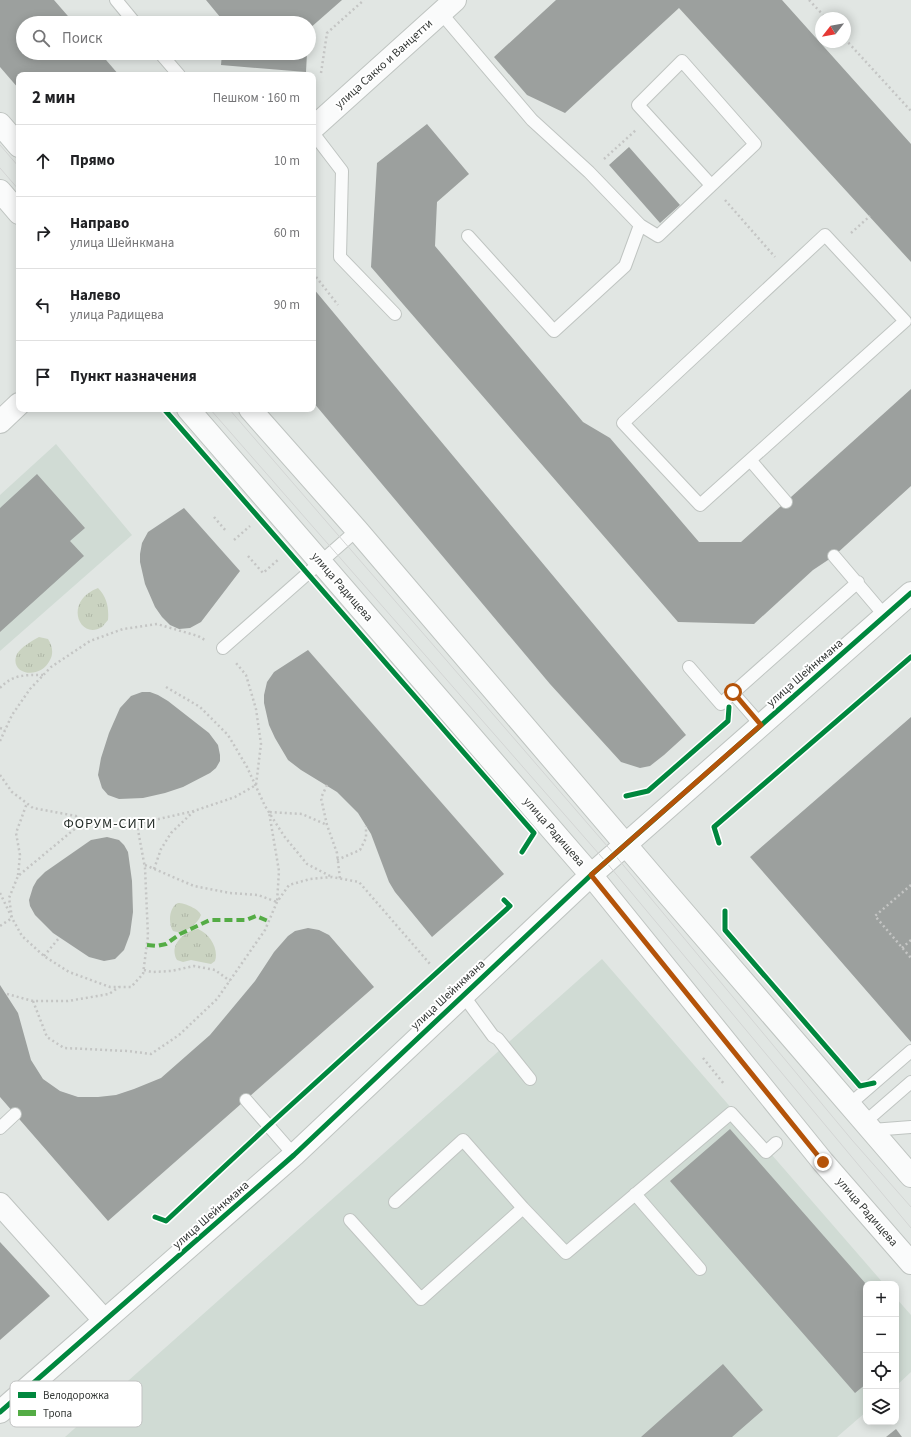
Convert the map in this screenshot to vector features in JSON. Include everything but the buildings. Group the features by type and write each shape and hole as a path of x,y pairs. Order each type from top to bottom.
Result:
{"street":[{"name":"улица Сакко и Ванцетти","path":"316,125 448,7"},
{"path":"0,124 16,143"},
{"path":"0,191 16,210"},
{"path":"0,422 16,407"},
{"name":"улица Радищева","path":"191,412 591,875 823,1162 911,1263"},
{"path":"253,412 357,530 911,1176"},
{"name":"улица Шейнкмана","path":"35,1381 294,1155 462,995 625,844 911,593"},
{"path":"0,1204 104,1320"},
{"name":"улица Шейнкмана","path":"0,1412 10,1403"}],"lane":[{"path":"116,0 129,16"},
{"path":"448,7 532,120 589,172 640,225 658,236 756,144 682,62 638,105 711,185"},
{"path":"166,60 176,72"},
{"path":"316,137 342,171 340,257 395,314"},
{"path":"468,236 554,331 625,266 640,225"},
{"path":"825,235 836,247 905,321 700,505 623,423 825,235"},
{"path":"751,460 786,502"},
{"path":"223,648 357,530"},
{"path":"834,556 858,582 885,616"},
{"path":"689,667 720,704 858,582"},
{"path":"733,692 761,725"},
{"path":"462,995 493,1036 498,1038 530,1080"},
{"path":"850,1104 911,1051"},
{"path":"869,1126 911,1082"},
{"path":"246,1100 294,1155"},
{"path":"395,1202 463,1140 523,1208 566,1253 731,1113 766,1152 776,1143"},
{"path":"0,1128 15,1114"},
{"path":"869,1126 911,1127"},
{"path":"635,1194 700,1269"},
{"path":"350,1220 421,1299 523,1208"}],"path":[{"path":"321,73 327,33 364,0"},
{"path":"810,0 821,12"},
{"path":"851,46 911,112"},
{"path":"589,172 622,143"},
{"path":"711,185 787,270"},
{"path":"836,247 870,216"},
{"path":"316,277 338,305"},
{"path":"214,517 226,531"},
{"path":"234,540 250,526"},
{"path":"248,556 263,573 279,559"},
{"path":"0,741 12,715 30,689 51,667 90,641 123,629 157,624 198,636 223,648 246,675 256,709 261,744 256,785"},
{"path":"0,688 7,680 23,675 43,676"},
{"path":"166,687 200,707 228,735 247,767 269,812 284,836 307,864 332,877 359,882 430,964"},
{"path":"0,728 5,730"},
{"path":"0,775 12,792 33,808 76,816 77,827 18,876"},
{"path":"0,893 22,936 44,956 69,972 110,987 131,986 143,974 148,936 145,864 138,830 141,823 194,811 236,797 256,785"},
{"path":"327,786 321,798 327,824 337,853 340,879"},
{"path":"12,918 9,898 18,876 20,855 16,833 27,803"},
{"path":"154,869 161,849 171,833 194,811"},
{"path":"269,812 302,814 327,824"},
{"path":"269,812 279,871 277,902"},
{"path":"337,860 360,850 366,838 366,826"},
{"path":"145,864 194,886 230,893 258,895 277,902"},
{"path":"33,1000 47,1037 64,1048 128,1051 151,1054 179,1035 217,999 265,930 277,902 289,885 310,879 332,877"},
{"path":"911,885 875,916 911,958"},
{"path":"0,926 12,918"},
{"path":"44,956 59,938"},
{"path":"902,948 911,940"},
{"path":"144,970 152,972 171,971 194,966 215,970 230,981"},
{"path":"7,994 33,1000 68,1001 108,994 119,987"},
{"path":"703,1058 724,1084"}],"shaded area":[{"path":"56,444 132,535 0,651 0,495"},
{"path":"602,959 881,1281 863,1281 863,1415 837,1437 65,1437 76,1427 142,1427 142,1381 128,1381"},
{"path":"899,1301 911,1315 911,1372 899,1383"}],"green space":[{"path":"98,588 104,595 107,603 108,620 102,627 94,630 87,629 81,624 78,618 78,610 81,602 87,594"},
{"path":"39,637 48,639 49,641 52,652 50,660 45,667 39,671 33,673 21,670 15,661 17,654 30,642"},
{"path":"178,903 191,907 198,911 201,915 193,926 181,932 173,931 170,924 171,912"},
{"path":"198,929 210,938 215,947 215,961 211,964 191,960 183,962 177,960 175,954 176,944 183,936 193,930"}],"tram line":[{"path":"0,145 16,164"},
{"path":"0,168 16,187"},
{"path":"213,412 606,862 911,1228"},
{"path":"232,412 614,854 852,1140 911,1207"}],"marked path":[{"path":"147,945 157,946 166,944 180,934 210,920 246,920 256,916 268,921"}],"cycle path":[{"path":"167,412 534,833 522,852"},
{"path":"35,1381 294,1155 591,875 911,593"},
{"path":"719,843 714,827 911,657"},
{"path":"626,796 648,791 728,721 729,707"},
{"path":"155,1217 166,1221 510,906 504,900"},
{"path":"725,911 725,930 860,1086 874,1083"},
{"path":"0,1412 10,1403"}],"district":[{"name":"ФОРУМ-СИТИ","path":"110,824"}],"route":[{"path":"733,692 761,725 591,875 823,1162"}]}
